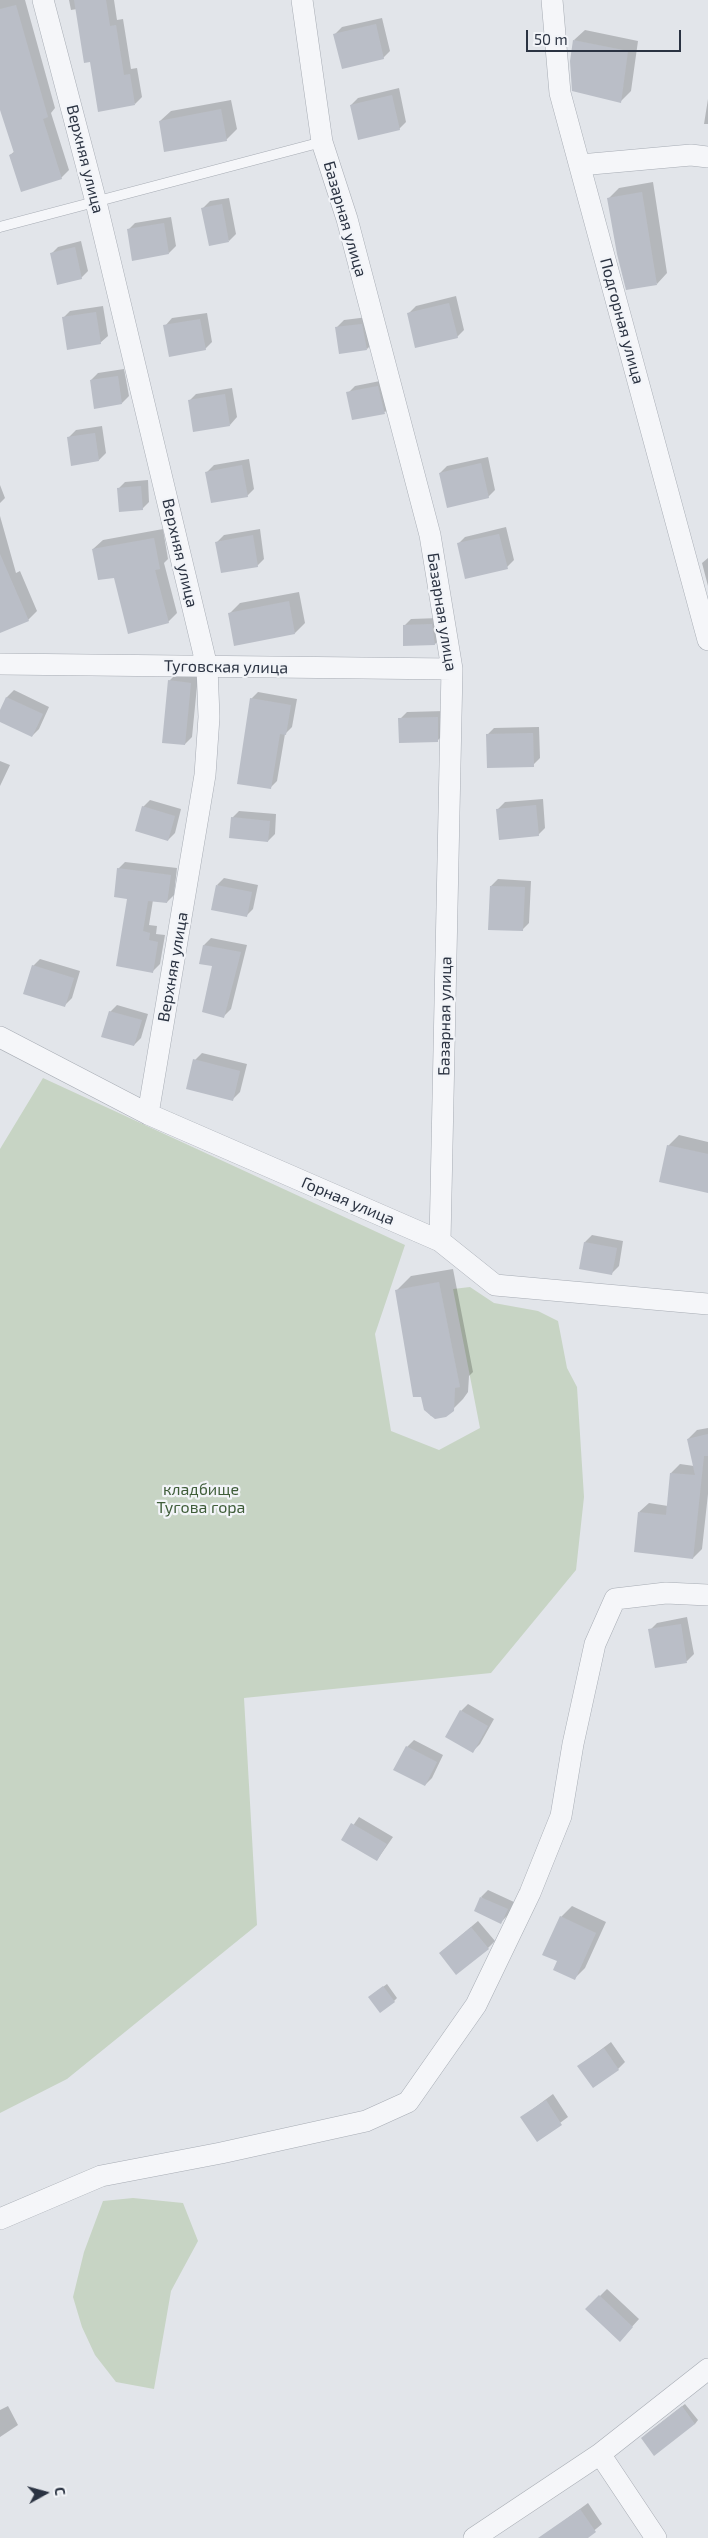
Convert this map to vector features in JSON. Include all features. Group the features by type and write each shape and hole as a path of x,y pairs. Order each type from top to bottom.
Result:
{"street":[{"name":"Верхняя улица","path":"43,0 96,202 207,667 209,716 205,776 148,1114"},
{"name":"Базарная улица","path":"302,0 322,142 347,219 430,535 452,669 440,1241"},
{"name":"Подгорная улица","path":"552,0 560,92 708,640"},
{"path":"580,165 691,155 708,157"},
{"name":"Туговская улица","path":"0,664 452,669"},
{"name":"Горная улица","path":"0,1037 148,1114 440,1241 495,1285 708,1304"},
{"path":"0,2219 101,2176 221,2153 366,2121 408,2102 476,2005 530,1893 560,1816 573,1744 595,1644 615,1599 666,1593 708,1595"},
{"path":"474,2538 600,2454 708,2368"},
{"path":"600,2454 656,2538"}],"lane":[{"path":"0,227 322,142"}],"green space":[{"name":"кладбище Тугова гора","path":"43,1078 405,1245 375,1334 391,1431 439,1450 480,1428 453,1289 470,1287 494,1303 538,1311 558,1321 567,1368 577,1387 584,1497 576,1570 491,1673 244,1698 257,1925 67,2079 0,2113 0,1149"},
{"path":"133,2198 183,2203 198,2241 171,2291 154,2389 116,2382 95,2355 82,2327 73,2297 84,2252 103,2201"}],"building":[{"path":"74,0 106,0 110,26 116,25 124,75 130,74 135,105 98,112 90,62 84,63"},
{"path":"16,5 48,117 43,119 62,179 21,192 9,155 14,153 0,110 0,9"},
{"path":"376,24 384,59 342,69 333,34"},
{"path":"573,40 628,51 621,103 572,91 570,61"},
{"path":"392,95 400,130 358,140 350,105"},
{"path":"221,109 227,141 164,152 159,121"},
{"path":"642,192 657,285 626,290 617,254 607,198"},
{"path":"222,204 229,242 209,246 201,208"},
{"path":"164,223 169,254 132,261 127,229"},
{"path":"75,247 82,279 57,285 50,253"},
{"path":"449,303 458,338 415,348 407,313"},
{"path":"96,312 101,344 67,350 62,317"},
{"path":"200,319 206,350 169,357 163,325"},
{"path":"362,324 367,350 339,354 335,327"},
{"path":"118,376 122,404 94,409 90,380"},
{"path":"378,386 385,414 352,420 346,392"},
{"path":"225,394 230,426 193,432 188,400"},
{"path":"95,433 99,461 71,466 67,437"},
{"path":"481,463 489,498 447,508 439,473"},
{"path":"242,465 248,497 211,503 205,472"},
{"path":"141,486 143,510 119,512 117,488"},
{"path":"499,534 508,569 465,579 457,543"},
{"path":"253,535 258,567 221,573 215,542"},
{"path":"154,538 160,569 155,570 169,623 128,634 114,578 98,580 92,549"},
{"path":"0,554 29,621 0,633"},
{"path":"289,601 295,634 234,646 228,613"},
{"path":"432,624 435,645 403,646 403,625"},
{"path":"168,680 191,683 185,745 162,743"},
{"path":"6,697 43,714 32,737 0,722 0,710"},
{"path":"250,698 291,705 286,735 280,734 271,789 237,784"},
{"path":"438,717 438,742 399,743 398,718"},
{"path":"533,733 534,767 487,768 486,734"},
{"path":"536,805 539,836 499,840 496,809"},
{"path":"142,806 175,816 168,841 135,831"},
{"path":"231,817 270,821 268,842 229,838"},
{"path":"117,868 171,875 167,903 148,901 143,931 150,933 149,940 158,942 153,973 116,966 127,899 114,897"},
{"path":"216,885 252,892 247,917 211,910"},
{"path":"490,886 525,887 523,931 488,930"},
{"path":"203,945 241,952 224,1018 202,1012 212,966 199,964"},
{"path":"32,965 74,978 65,1007 23,994"},
{"path":"109,1011 142,1020 134,1046 101,1037"},
{"path":"193,1059 240,1071 233,1101 186,1089"},
{"path":"667,1145 708,1154 708,1193 659,1182"},
{"path":"584,1242 617,1248 612,1275 579,1269"},
{"path":"439,1282 460,1387 455,1388 454,1411 446,1417 435,1419 424,1410 421,1397 413,1397 395,1290"},
{"path":"708,1434 708,1456 704,1456 693,1559 634,1552 638,1512 666,1515 670,1473 695,1475 687,1439"},
{"path":"681,1624 687,1663 655,1668 648,1629"},
{"path":"460,1710 488,1726 473,1753 445,1737"},
{"path":"406,1746 437,1762 425,1786 393,1770"},
{"path":"351,1823 387,1844 377,1861 341,1840"},
{"path":"480,1897 508,1909 501,1924 474,1911"},
{"path":"560,1916 596,1933 575,1980 553,1970 557,1961 542,1955"},
{"path":"471,1927 489,1949 456,1975 439,1953"},
{"path":"383,1986 395,2002 380,2013 368,1997"},
{"path":"604,2048 619,2070 593,2088 577,2066"},
{"path":"546,2100 562,2125 537,2142 520,2117"},
{"path":"599,2295 633,2327 620,2342 585,2309"},
{"path":"682,2406 695,2424 654,2456 641,2438"},
{"path":"580,2509 596,2532 588,2538 538,2538"}]}
